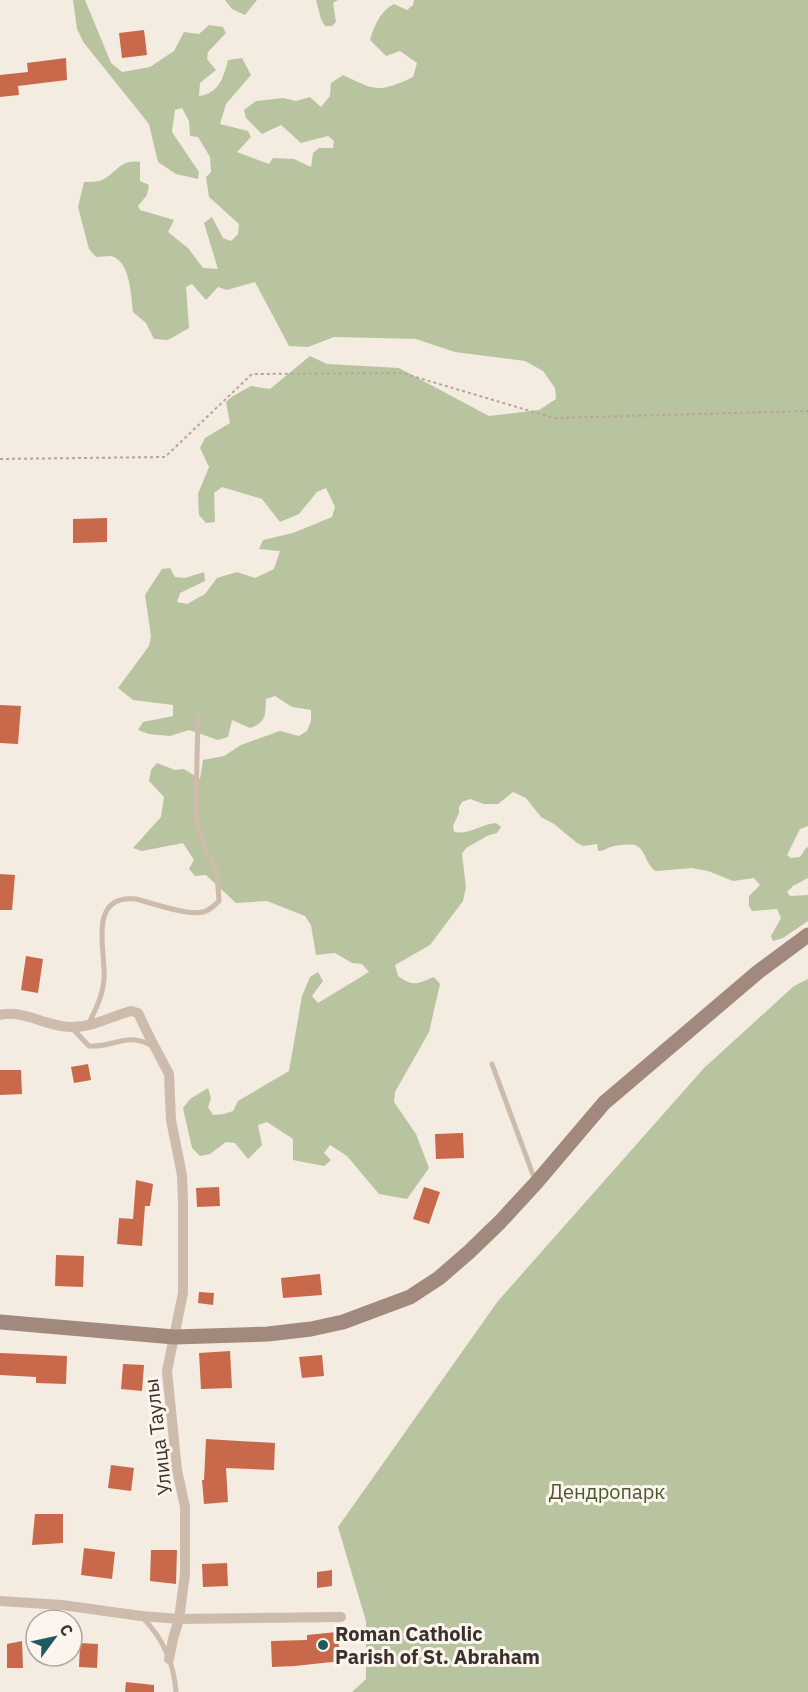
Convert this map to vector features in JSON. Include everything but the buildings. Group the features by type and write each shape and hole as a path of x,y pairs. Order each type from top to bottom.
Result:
{"street":[{"path":"0,1322 174,1337 268,1334 311,1329 343,1322 410,1297 439,1278 500,1222 604,1103 758,972 808,934"},
{"name":"Улица Таулы","path":"88,1025 131,1011 138,1012 148,1036 170,1074 171,1120 182,1175 183,1293 167,1371 177,1470 185,1507 185,1574 179,1618 172,1639 169,1659"},
{"path":"0,1015 17,1014 53,1025 72,1027 88,1025"},
{"path":"0,1601 62,1605 141,1616 179,1618 341,1617"}],"lane":[{"path":"88,1025 102,997 103,915 112,903 127,898 201,913 210,910 219,901 217,872 204,847 197,822 198,717"},
{"path":"72,1027 89,1046 99,1047 123,1039 134,1039 155,1048"},
{"path":"492,1064 536,1183"},
{"name":"Улица Таулы","path":"141,1616 153,1628 165,1648 176,1692"}],"path":[{"path":"0,459 165,457 252,374 402,373 554,418 808,411"}],"green space":[{"path":"73,0 85,0 111,63 122,72 150,67 174,51 184,32 199,34 209,25 223,27 226,33 208,52 207,59 216,70 200,83 199,96 206,95 216,88 228,60 242,58 251,75 226,104 220,124 248,131 251,137 237,152 269,164 273,158 294,159 311,167 313,153 319,148 333,148 334,141 328,136 301,143 281,125 262,134 246,118 244,110 256,101 283,98 296,101 310,97 321,107 330,96 331,83 343,75 378,88 392,86 413,77 417,63 400,51 386,56 370,40 385,10 394,4 407,10 413,5 414,0 808,0 808,826 800,829 787,855 791,858 800,857 808,847 808,878 787,892 790,896 808,895 808,921 783,938 773,941 771,936 781,918 777,909 752,911 749,906 749,896 760,885 754,878 733,881 708,871 692,868 656,871 642,850 635,845 609,847 602,851 598,851 597,844 583,846 541,817 526,798 513,792 498,804 484,804 470,799 462,802 453,826 454,832 465,832 496,823 501,827 497,833 466,848 462,854 466,887 463,901 430,945 395,965 398,976 408,982 419,983 434,977 440,984 429,1032 395,1092 394,1102 416,1134 429,1168 407,1199 379,1194 347,1156 330,1145 324,1153 331,1160 324,1166 293,1160 293,1139 267,1122 258,1125 262,1145 248,1159 235,1143 226,1142 210,1154 200,1156 192,1148 183,1108 190,1099 208,1088 211,1098 208,1107 213,1115 224,1114 233,1111 238,1101 289,1071 302,996 310,977 318,972 323,981 312,996 318,1003 369,972 362,964 352,963 335,953 316,955 311,925 305,916 267,901 236,903 206,875 195,876 189,869 194,860 183,843 142,851 133,848 161,817 164,797 149,781 151,770 157,763 175,770 184,769 200,779 203,760 224,756 241,745 280,731 299,736 307,731 311,721 311,710 292,707 275,696 266,699 265,714 260,723 250,728 232,720 228,737 218,740 189,730 170,736 149,734 138,730 143,722 173,716 173,705 133,700 118,688 149,646 151,636 145,595 162,569 170,568 175,577 185,578 204,572 205,581 180,593 177,602 187,604 205,594 217,578 237,572 255,578 274,569 280,551 259,549 263,540 293,533 332,517 335,507 326,488 317,492 299,514 280,522 262,499 222,487 214,493 215,522 206,523 199,515 198,494 209,467 200,448 205,438 230,423 226,402 233,396 251,386 270,389 310,356 327,364 399,368 489,416 539,410 556,399 555,388 543,371 525,361 455,352 416,339 334,337 308,347 289,346 255,282 227,290 218,287 206,300 192,284 186,287 189,328 168,340 154,339 146,323 133,312 129,280 123,265 111,256 96,257 89,249 78,207 84,182 102,180 128,162 140,162 140,181 149,185 147,195 138,206 140,210 174,220 168,232 188,248 203,268 218,269 204,223 212,217 223,238 231,241 238,234 239,224 209,197 206,177 211,172 210,157 198,137 190,136 189,121 182,108 175,110 172,132 199,172 198,179 176,174 158,162 149,124 84,43 77,29"},
{"path":"225,0 257,0 245,15 232,9"},
{"path":"316,0 338,0 333,3 336,22 332,26 325,26"},
{"name":"Дендропарк","path":"808,979 808,1692 352,1692 366,1679 366,1621 338,1527 498,1301 704,1068 794,986"}],"place":[{"name":"Roman Catholic Parish of St. Abraham","path":"323,1645"}]}
